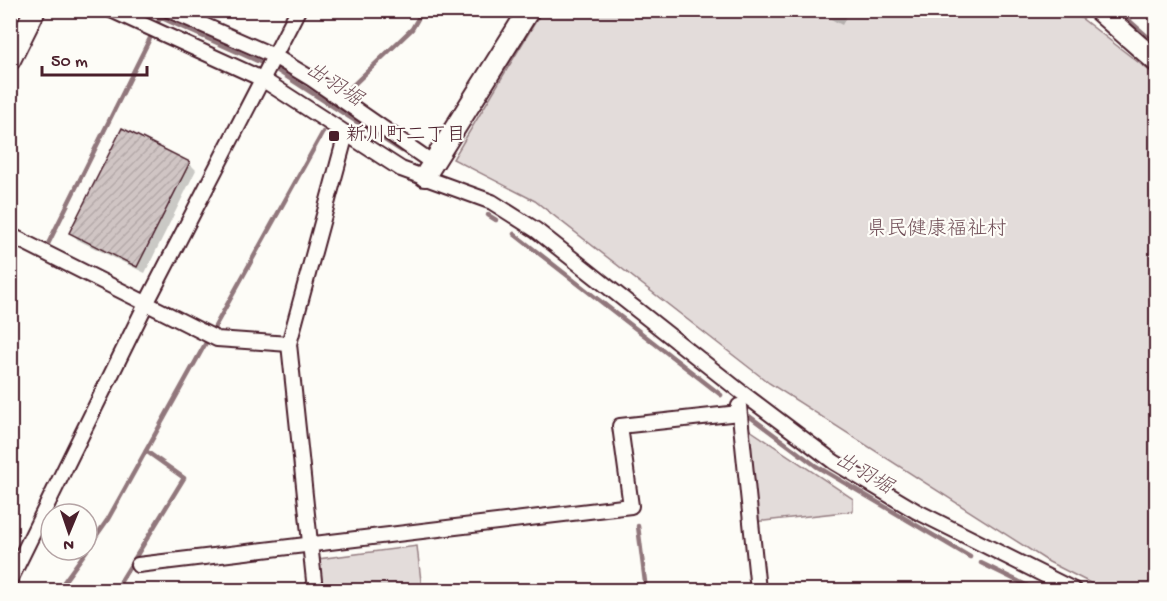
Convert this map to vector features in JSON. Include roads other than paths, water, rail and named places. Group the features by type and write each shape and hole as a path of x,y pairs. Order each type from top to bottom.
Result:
{"street":[{"path":"10,60 35,10"},
{"path":"111,10 262,79 386,161 429,170"},
{"path":"169,10 274,56 312,79 429,170 492,202 536,230 741,392 834,462 915,511 1074,591"},
{"path":"10,580 146,304 298,10"},
{"path":"429,170 529,10"},
{"path":"1098,10 1156,61"},
{"path":"315,591 289,344 346,134"},
{"path":"10,235 217,339 289,344"},
{"path":"741,392 739,413 758,591"},
{"path":"138,565 631,506 621,426 739,413"}],"waterway":[{"name":"出羽堀","path":"144,10 262,63"},
{"path":"45,250 164,10"},
{"path":"347,91 412,29 423,10"},
{"path":"1117,10 1156,44"},
{"name":"出羽堀","path":"275,69 402,151"},
{"path":"99,532 323,132"},
{"name":"出羽堀","path":"488,215 496,220"},
{"name":"出羽堀","path":"514,234 721,395"},
{"name":"出羽堀","path":"745,413 816,466 970,557"},
{"path":"119,590 121,581 184,478 146,451"},
{"path":"638,526 646,590"},
{"path":"58,590 78,562"},
{"name":"出羽堀","path":"981,563 1036,590"}],"place":[{"name":"新川町二丁目","path":"334,136"}],"park label":[{"name":"県民健康福祉村","path":"937,230"}]}
